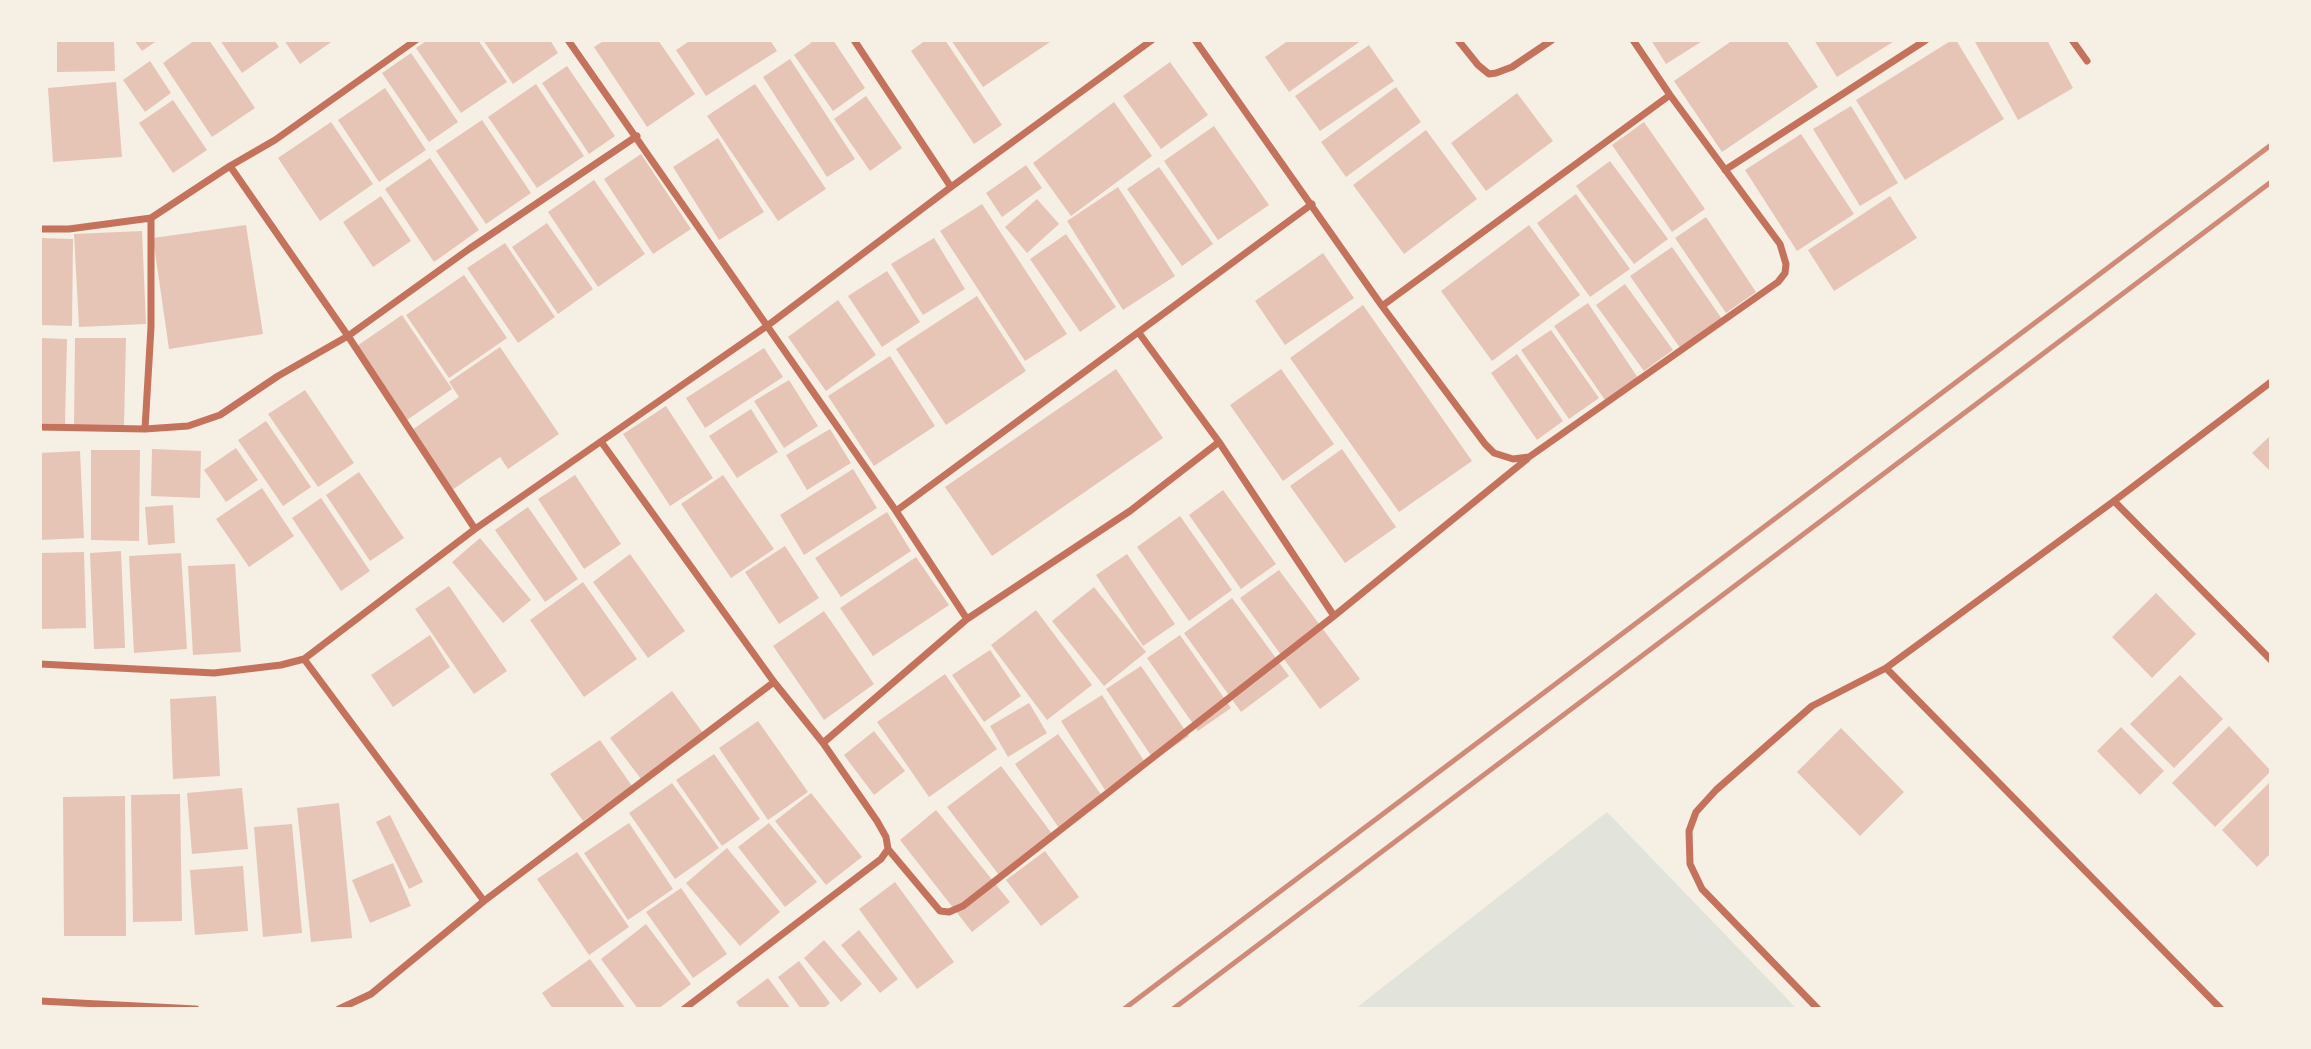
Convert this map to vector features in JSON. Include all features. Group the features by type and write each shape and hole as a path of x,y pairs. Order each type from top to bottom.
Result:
{"street":[{"path":"40,229 69,229 151,218 230,166 275,141 416,40"},
{"path":"568,40 896,511 967,619"},
{"path":"855,40 951,187"},
{"path":"40,664 214,673 304,660 475,529 768,326 951,187 1152,40"},
{"path":"1195,40 1382,306 1494,453 1513,459 1529,457"},
{"path":"1458,40 1489,74 1496,74 1512,66 1552,40"},
{"path":"602,443 774,682 823,743 877,821 886,837 888,849 940,911 949,912 963,906 1334,616 1529,457 1778,282 1785,273 1786,264 1780,244 1670,95 1633,40"},
{"path":"1725,170 1926,40"},
{"path":"2072,40 2088,61"},
{"path":"1382,306 1670,95"},
{"path":"40,427 145,429 188,426 220,415 278,376 348,336 469,249 637,136"},
{"path":"230,166 348,336 475,529"},
{"path":"896,511 1312,204"},
{"path":"145,429 151,218"},
{"path":"1139,333 1219,442 1334,616"},
{"path":"1818,1009 1702,889 1690,864 1689,831 1696,812 1716,790 1812,706 1886,668 2271,382"},
{"path":"823,743 967,619 1130,511 1219,442"},
{"path":"2114,501 2271,660"},
{"path":"304,660 484,901"},
{"path":"1886,668 2221,1009"},
{"path":"339,1009 371,994 484,901 774,682"},
{"path":"684,1009 881,859 888,849"},
{"path":"40,1001 196,1009"}],"shaded area":[{"path":"1607,812 1797,1009 1355,1009 1360,1005"}],"building":[{"path":"57,40 114,40 115,71 57,72"},
{"path":"134,40 158,40 142,51"},
{"path":"195,40 209,40 255,108 212,137 163,63"},
{"path":"220,40 274,40 279,47 242,73"},
{"path":"284,40 334,40 300,64"},
{"path":"428,40 478,40 507,82 461,113 416,48"},
{"path":"483,40 550,40 558,53 513,84"},
{"path":"605,40 658,40 695,94 647,127 594,47"},
{"path":"691,40 770,40 777,51 706,96 676,50"},
{"path":"815,40 833,40 865,88 833,111 794,55"},
{"path":"926,40 945,40 1002,125 974,144 911,51"},
{"path":"951,40 1053,40 983,87"},
{"path":"1289,40 1362,40 1289,92 1265,57"},
{"path":"1651,40 1704,40 1666,64"},
{"path":"1733,40 1786,40 1818,87 1722,152 1674,81"},
{"path":"1814,40 1896,40 1837,77"},
{"path":"1956,40 2004,119 1905,180 1856,100"},
{"path":"1974,40 2047,40 2073,88 2018,120"},
{"path":"1369,45 1394,81 1320,131 1295,96"},
{"path":"411,53 458,122 429,142 382,73"},
{"path":"790,59 855,159 827,177 763,77"},
{"path":"150,61 171,93 145,112 123,80"},
{"path":"1170,62 1208,115 1161,149 1123,96"},
{"path":"567,66 615,136 589,154 542,83"},
{"path":"116,82 122,157 53,162 48,88"},
{"path":"536,84 584,156 537,188 488,117"},
{"path":"755,84 826,189 778,221 707,116"},
{"path":"1396,87 1421,122 1346,177 1321,142"},
{"path":"385,88 426,150 379,182 338,120"},
{"path":"1517,93 1553,141 1486,191 1451,143"},
{"path":"866,96 902,148 870,171 834,119"},
{"path":"173,100 207,150 173,173 139,123"},
{"path":"1114,102 1152,156 1071,216 1033,163"},
{"path":"1851,106 1898,183 1860,206 1813,129"},
{"path":"482,120 531,193 486,224 436,151"},
{"path":"331,122 373,184 320,221 278,158"},
{"path":"1644,122 1705,209 1672,232 1612,145"},
{"path":"1214,126 1269,205 1218,240 1164,161"},
{"path":"1426,130 1477,199 1404,254 1353,185"},
{"path":"1801,134 1854,214 1797,251 1745,170"},
{"path":"718,138 764,212 719,240 673,167"},
{"path":"641,154 691,229 653,254 604,179"},
{"path":"430,158 479,230 434,262 385,189"},
{"path":"1610,161 1668,239 1634,264 1576,186"},
{"path":"1026,165 1042,188 1002,217 986,193"},
{"path":"1159,167 1213,244 1182,266 1127,189"},
{"path":"594,180 645,254 598,287 548,212"},
{"path":"1118,187 1175,276 1123,310 1067,221"},
{"path":"1576,194 1630,269 1590,297 1537,223"},
{"path":"381,196 411,241 373,267 343,222"},
{"path":"1890,196 1917,238 1834,291 1808,250"},
{"path":"1037,199 1059,224 1027,253 1005,227"},
{"path":"982,204 1067,334 1025,361 940,231"},
{"path":"1706,217 1756,292 1726,313 1675,238"},
{"path":"547,223 593,289 558,314 512,247"},
{"path":"246,225 263,334 169,349 153,238"},
{"path":"1529,225 1580,295 1492,361 1441,291"},
{"path":"142,231 146,324 79,327 74,234"},
{"path":"1066,234 1116,307 1080,332 1030,259"},
{"path":"40,238 73,239 72,326 40,325"},
{"path":"934,238 965,289 923,315 891,264"},
{"path":"505,243 555,317 518,343 467,268"},
{"path":"1672,247 1722,319 1680,348 1630,276"},
{"path":"1323,253 1354,298 1285,345 1255,301"},
{"path":"887,271 920,322 882,347 848,296"},
{"path":"464,275 507,338 449,378 406,315"},
{"path":"1625,284 1673,350 1644,371 1596,305"},
{"path":"977,296 1026,371 946,425 896,349"},
{"path":"838,300 876,355 826,391 788,337"},
{"path":"1588,303 1638,378 1605,400 1554,326"},
{"path":"1363,305 1472,461 1399,512 1290,358"},
{"path":"402,315 452,389 407,420 357,346"},
{"path":"1551,330 1599,398 1569,419 1521,350"},
{"path":"40,338 67,339 65,424 40,423"},
{"path":"75,338 126,338 124,426 74,425"},
{"path":"500,347 559,434 508,469 500,457 452,490 412,430 459,397 449,382"},
{"path":"764,348 783,377 705,428 686,398"},
{"path":"1517,354 1563,421 1537,440 1491,373"},
{"path":"890,356 935,426 874,466 828,396"},
{"path":"1116,369 1163,438 992,556 945,487"},
{"path":"1281,369 1334,444 1283,481 1230,405"},
{"path":"789,380 818,426 784,448 754,401"},
{"path":"305,390 354,463 318,487 268,414"},
{"path":"666,406 713,478 670,506 623,434"},
{"path":"751,409 778,452 737,478 709,436"},
{"path":"266,421 311,487 283,506 238,440"},
{"path":"830,429 851,463 807,490 786,455"},
{"path":"2271,435 2271,472 2252,453"},
{"path":"236,448 258,480 226,502 204,470"},
{"path":"152,449 201,451 200,498 151,496"},
{"path":"1342,449 1396,527 1345,563 1290,486"},
{"path":"91,450 140,450 139,541 91,540"},
{"path":"80,451 84,538 40,540 40,453"},
{"path":"853,469 877,508 804,555 780,515"},
{"path":"359,472 404,538 370,561 326,495"},
{"path":"575,475 621,544 584,569 538,499"},
{"path":"723,475 774,549 731,578 681,504"},
{"path":"262,488 294,536 249,567 216,519"},
{"path":"1223,490 1276,564 1241,589 1189,515"},
{"path":"321,498 370,571 341,591 292,518"},
{"path":"173,505 175,543 148,545 145,507"},
{"path":"528,507 578,579 545,602 495,530"},
{"path":"887,512 911,551 841,597 815,558"},
{"path":"1180,516 1232,590 1189,621 1137,547"},
{"path":"480,538 531,600 503,623 452,562"},
{"path":"785,546 819,598 779,624 745,572"},
{"path":"121,551 125,648 94,649 90,553"},
{"path":"84,552 86,628 40,629 40,553"},
{"path":"181,553 187,649 134,653 129,556"},
{"path":"630,554 685,631 648,658 593,582"},
{"path":"1127,554 1175,624 1143,646 1096,575"},
{"path":"916,557 949,605 873,656 840,608"},
{"path":"235,564 241,652 193,655 188,566"},
{"path":"1279,570 1360,679 1320,709 1240,598"},
{"path":"583,582 637,659 584,697 530,620"},
{"path":"449,586 507,671 474,694 415,609"},
{"path":"1094,587 1146,652 1104,686 1052,621"},
{"path":"2156,593 2196,634 2152,678 2112,637"},
{"path":"1232,598 1289,676 1241,712 1184,633"},
{"path":"1036,610 1092,685 1047,720 991,645"},
{"path":"824,611 874,684 824,720 773,646"},
{"path":"430,635 450,667 393,707 371,675"},
{"path":"1180,635 1231,708 1198,731 1147,658"},
{"path":"990,650 1021,696 984,722 952,675"},
{"path":"1141,666 1189,736 1154,760 1106,689"},
{"path":"945,674 997,749 929,797 877,722"},
{"path":"2180,675 2223,719 2174,768 2130,724"},
{"path":"672,691 703,733 641,779 610,738"},
{"path":"1102,695 1146,764 1105,790 1061,721"},
{"path":"216,696 220,776 173,779 170,699"},
{"path":"1029,703 1047,733 1008,757 990,726"},
{"path":"758,721 808,792 768,820 719,748"},
{"path":"2229,726 2271,771 2215,827 2172,783"},
{"path":"2121,727 2164,771 2140,795 2097,751"},
{"path":"1841,728 1904,792 1860,836 1797,772"},
{"path":"874,731 905,771 874,795 844,755"},
{"path":"1058,734 1105,800 1061,831 1015,764"},
{"path":"600,740 632,786 583,821 550,774"},
{"path":"714,754 760,819 722,846 676,780"},
{"path":"1001,766 1053,835 999,875 947,807"},
{"path":"2271,781 2271,853 2257,867 2222,830"},
{"path":"672,783 719,848 675,879 629,813"},
{"path":"242,788 248,849 192,854 187,793"},
{"path":"811,793 862,857 826,885 775,821"},
{"path":"180,794 182,921 133,922 131,795"},
{"path":"125,796 126,936 64,936 63,797"},
{"path":"339,803 352,938 311,942 297,808"},
{"path":"936,810 1010,902 972,932 900,840"},
{"path":"390,815 423,882 409,889 376,822"},
{"path":"629,823 673,889 628,920 584,853"},
{"path":"769,823 817,882 785,907 738,847"},
{"path":"292,824 302,933 263,937 254,827"},
{"path":"727,848 780,912 740,946 686,883"},
{"path":"1045,851 1079,897 1041,926 1006,880"},
{"path":"577,852 629,927 589,955 537,879"},
{"path":"393,863 411,906 370,923 352,880"},
{"path":"243,866 248,931 195,935 190,870"},
{"path":"895,882 954,962 917,989 859,909"},
{"path":"681,888 727,954 693,978 646,912"},
{"path":"646,924 691,984 658,1009 638,1009 601,959"},
{"path":"859,930 898,979 880,993 841,945"},
{"path":"824,940 862,984 841,1002 804,958"},
{"path":"590,959 626,1009 553,1009 542,993"},
{"path":"799,961 830,1003 823,1009 801,1009 778,977"},
{"path":"768,978 791,1009 741,1009 736,1002"}],"railway":[{"path":"1124,1009 2271,145"},
{"path":"1173,1009 2271,182"}]}
